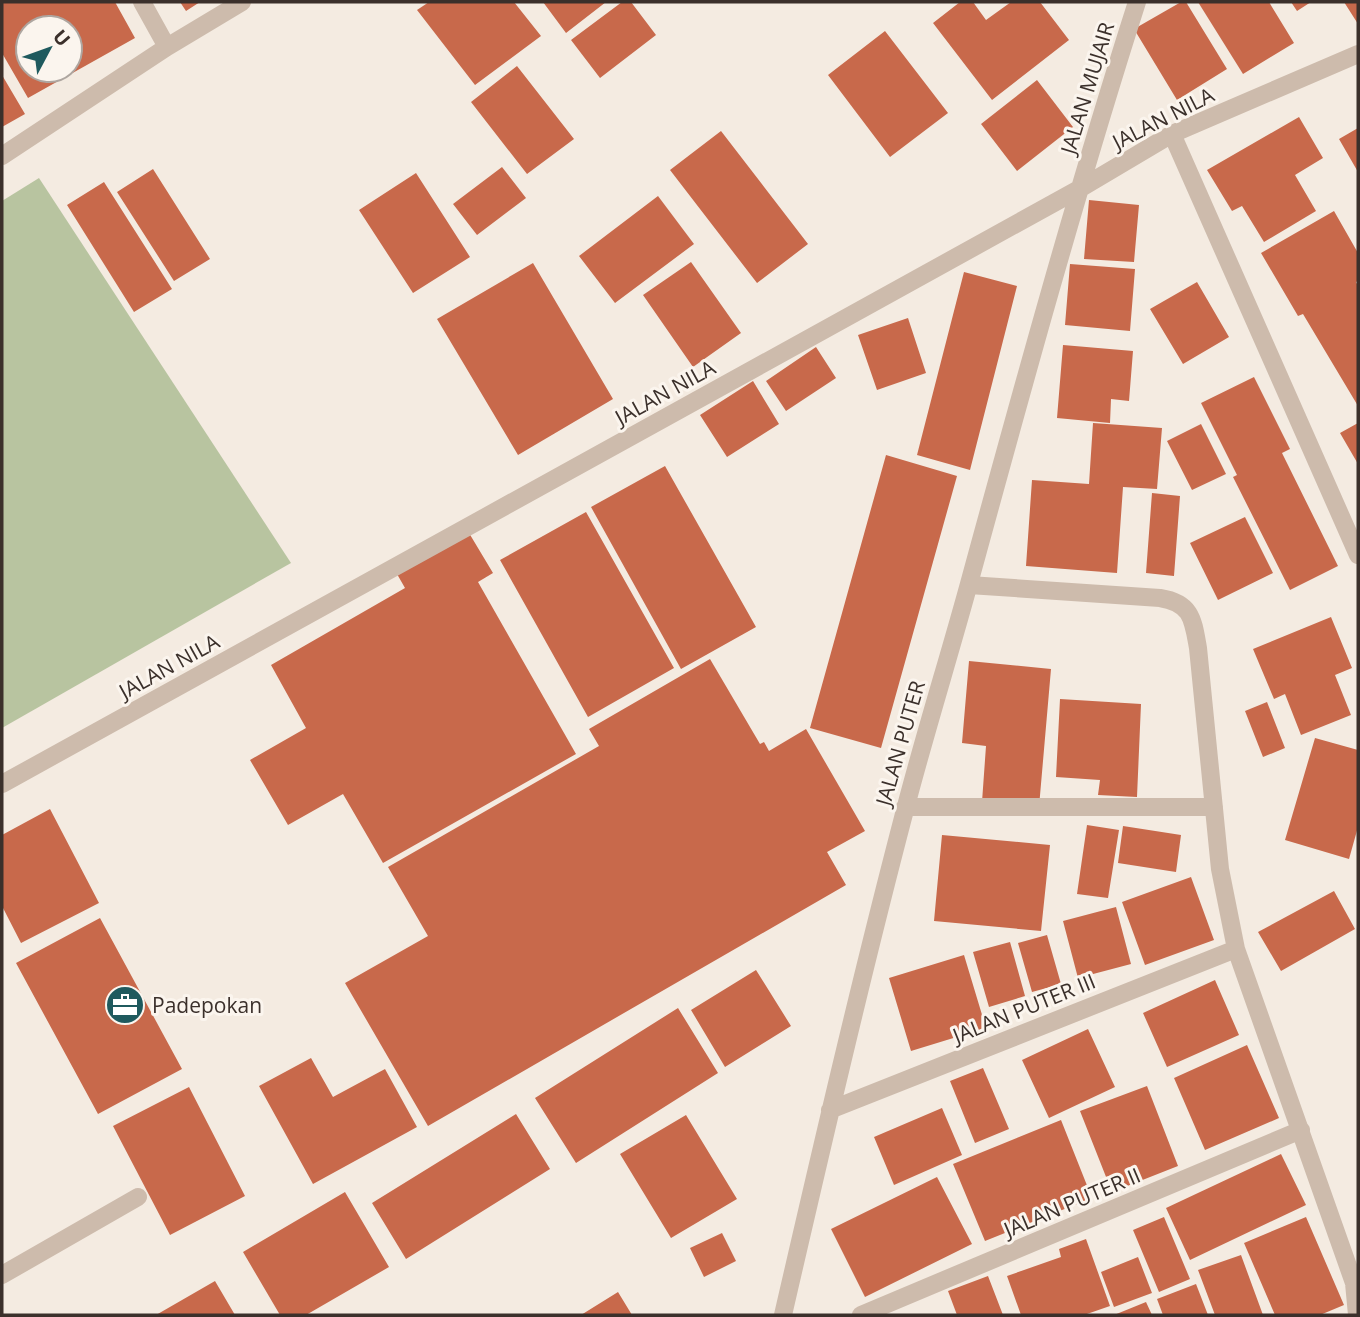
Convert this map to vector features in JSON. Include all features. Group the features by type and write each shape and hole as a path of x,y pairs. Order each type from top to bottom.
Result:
{"street":[{"path":"142,2 167,47"},
{"path":"2,156 167,47 243,2"},
{"name":"JALAN MUJAIR","path":"1082,188 1100,118 1137,2"},
{"name":"JALAN NILA","path":"2,784 1082,188 1172,134 1358,54"},
{"path":"1172,134 1358,555"},
{"name":"JALAN PUTER","path":"783,1315 830,1110 905,807 1041,317 1082,188"},
{"path":"968,584 1160,598 1173,600 1185,608 1192,618 1198,648 1220,869 1236,949 1354,1283 1357,1315"},
{"path":"905,807 1214,807"},
{"name":"JALAN PUTER III","path":"830,1110 1236,949"},
{"name":"JALAN PUTER II","path":"861,1315 1301,1130"},
{"path":"2,1275 138,1197"}],"green space":[{"path":"39,178 291,563 2,728 2,201"}],"building":[{"path":"2,2 115,2 135,38 84,67 84,14 14,14 14,74 2,53"},
{"path":"180,2 200,2 186,11"},
{"path":"429,2 514,2 541,36 475,85 417,10"},
{"path":"543,2 606,2 566,33"},
{"path":"622,2 631,2 656,35 600,78 571,40"},
{"path":"960,2 973,2 986,20 1011,2 1040,2 1069,40 992,100 933,23"},
{"path":"1181,2 1186,2 1227,69 1177,100 1134,29"},
{"path":"1198,2 1269,2 1294,43 1243,74"},
{"path":"1291,2 1311,2 1297,11"},
{"path":"1344,2 1358,2 1358,24"},
{"path":"885,31 948,113 890,157 828,75"},
{"path":"517,66 574,139 527,174 471,102"},
{"path":"2,75 25,114 2,127"},
{"path":"1037,80 1073,127 1017,171 981,124"},
{"path":"20,84 53,84 28,98"},
{"path":"1299,117 1323,158 1295,175 1316,211 1264,242 1242,206 1232,211 1207,170"},
{"path":"1358,128 1358,172 1339,139"},
{"path":"721,131 808,244 757,283 670,170"},
{"path":"502,167 526,198 477,235 453,204"},
{"path":"153,169 210,259 174,281 117,192"},
{"path":"416,173 470,257 413,293 359,210"},
{"path":"104,182 172,289 134,312 67,205"},
{"path":"658,196 694,244 615,303 579,256"},
{"path":"1089,200 1139,205 1134,262 1084,259"},
{"path":"1334,211 1358,253 1358,406 1303,314 1298,316 1261,253"},
{"path":"691,262 741,333 693,367 643,295"},
{"path":"533,263 613,399 518,455 437,319"},
{"path":"1070,264 1135,269 1130,331 1065,325"},
{"path":"964,272 1017,286 970,470 917,455"},
{"path":"1197,282 1229,337 1183,364 1150,309"},
{"path":"908,318 926,373 877,390 858,335"},
{"path":"1063,345 1133,351 1129,401 1111,399 1110,423 1057,418"},
{"path":"816,347 836,378 786,411 766,381"},
{"path":"1254,377 1290,449 1282,453 1338,566 1290,590 1233,477 1237,475 1201,403"},
{"path":"753,381 779,424 727,457 700,415"},
{"path":"1093,423 1162,428 1157,489 1123,487 1117,573 1026,566 1032,480 1089,484"},
{"path":"1358,423 1358,464 1340,433"},
{"path":"1201,424 1226,474 1192,490 1167,441"},
{"path":"886,455 957,476 881,748 810,728"},
{"path":"665,466 756,627 681,669 591,507"},
{"path":"1152,493 1180,496 1174,576 1146,573"},
{"path":"586,512 674,668 588,717 500,560"},
{"path":"1245,517 1273,573 1218,600 1190,543"},
{"path":"469,533 493,573 478,582 576,754 383,863 343,794 288,825 250,760 306,728 271,665 405,588 397,574"},
{"path":"1331,617 1352,668 1335,675 1351,715 1301,735 1285,694 1274,699 1253,649"},
{"path":"710,659 760,744 764,742 769,751 806,729 865,831 827,852 846,885 428,1126 345,983 428,936 388,867 599,746 589,729"},
{"path":"969,661 1051,669 1039,807 982,802 986,746 962,743"},
{"path":"1060,699 1141,704 1137,797 1098,795 1100,780 1056,777"},
{"path":"1267,702 1285,748 1263,757 1245,711"},
{"path":"1315,738 1358,750 1358,827 1349,859 1285,840"},
{"path":"50,809 99,903 21,943 2,906 2,835"},
{"path":"1087,825 1119,830 1108,898 1077,894"},
{"path":"1123,826 1181,835 1176,872 1118,863"},
{"path":"942,835 1050,845 1041,931 934,921"},
{"path":"1191,877 1214,940 1145,965 1122,902"},
{"path":"1334,891 1355,929 1281,971 1258,932"},
{"path":"1116,907 1131,964 1078,978 1063,921"},
{"path":"100,918 182,1069 98,1114 16,963"},
{"path":"1047,935 1061,984 1032,992 1018,943"},
{"path":"1010,942 1025,996 989,1007 973,952"},
{"path":"964,955 986,1028 911,1051 889,978"},
{"path":"756,970 791,1026 725,1067 691,1010"},
{"path":"1215,980 1239,1035 1167,1067 1143,1013"},
{"path":"678,1008 718,1073 576,1163 535,1098"},
{"path":"1088,1029 1115,1087 1049,1118 1022,1060"},
{"path":"1247,1045 1279,1118 1205,1150 1174,1078"},
{"path":"311,1058 333,1097 385,1069 417,1127 313,1184 259,1086"},
{"path":"983,1068 1009,1129 975,1143 950,1081"},
{"path":"1147,1086 1178,1166 1112,1192 1080,1111"},
{"path":"189,1087 245,1196 170,1235 113,1126"},
{"path":"942,1108 962,1155 894,1185 874,1137"},
{"path":"516,1114 550,1169 406,1259 372,1203"},
{"path":"686,1115 737,1199 671,1238 620,1154"},
{"path":"1061,1120 1092,1198 985,1241 953,1164"},
{"path":"1281,1154 1306,1205 1190,1260 1166,1208"},
{"path":"937,1177 972,1244 865,1297 831,1229"},
{"path":"345,1192 389,1267 306,1315 280,1315 243,1252"},
{"path":"1164,1217 1190,1279 1159,1292 1133,1230"},
{"path":"1306,1217 1344,1305 1320,1315 1275,1315 1244,1243"},
{"path":"722,1233 736,1261 704,1277 690,1248"},
{"path":"1086,1239 1110,1306 1084,1315 1021,1315 1007,1276 1061,1257 1059,1249"},
{"path":"1241,1255 1263,1315 1215,1315 1198,1270"},
{"path":"1138,1257 1152,1293 1114,1307 1101,1272"},
{"path":"988,1276 1003,1315 957,1315 948,1291"},
{"path":"215,1281 235,1315 156,1315"},
{"path":"1196,1284 1208,1315 1163,1315 1157,1299"},
{"path":"618,1292 632,1315 581,1315"},
{"path":"1146,1302 1152,1315 1114,1315"}],"place":[{"name":"Padepokan","path":"125,1005"}]}
